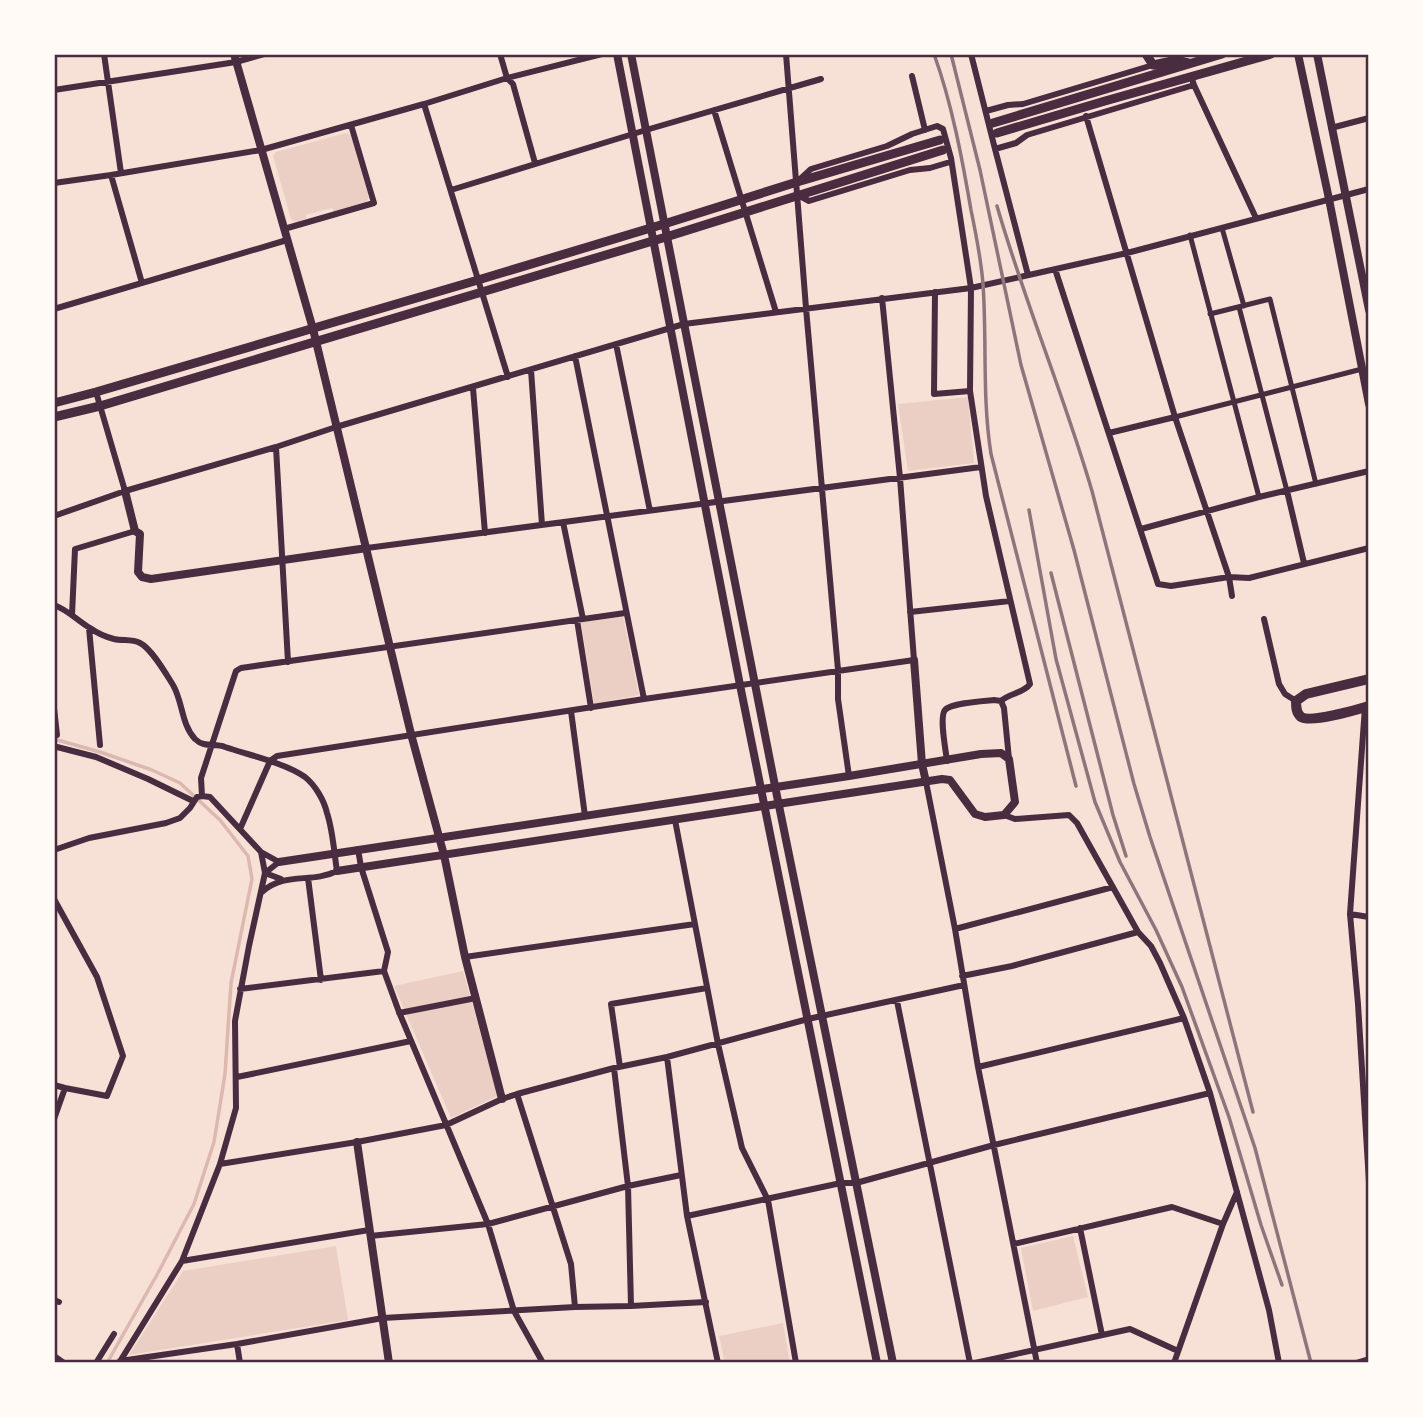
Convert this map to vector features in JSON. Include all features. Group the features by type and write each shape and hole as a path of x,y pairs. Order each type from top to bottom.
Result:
{"main road":[{"path":"1146,54 1153,65 1177,60 1191,64"},
{"path":"993,123 1223,54"},
{"path":"997,133 1192,81 1270,54"},
{"path":"54,402 96,393 478,280 797,182 942,145 653,241 100,406 54,417"},
{"path":"1367,707 1310,720 1300,716 1296,701 1306,694 1369,679"}],"street":[{"path":"104,54 121,173"},
{"path":"54,90 264,54"},
{"path":"500,54 507,78 513,84 535,163"},
{"path":"54,183 261,150 424,104 574,57 603,54"},
{"path":"617,54 740,685 877,1363"},
{"path":"631,54 893,1363"},
{"path":"786,54 838,670 838,699 849,776"},
{"path":"981,54 972,56 1028,275"},
{"path":"1298,54 1369,404"},
{"path":"1317,54 1344,196 1365,267 1369,310"},
{"path":"235,58 313,328 411,734 444,855 465,957 502,1099"},
{"path":"986,111 1023,104 1153,65"},
{"path":"912,76 925,130"},
{"path":"451,190 821,79"},
{"path":"995,149 1016,143 1027,135 1192,81 1256,218"},
{"path":"424,104 508,377"},
{"path":"714,110 776,312"},
{"path":"1086,116 1175,417 1229,577 1232,596"},
{"path":"1331,128 1369,118"},
{"path":"284,229 373,203 351,125"},
{"path":"797,182 811,169 887,146 937,126 943,129 951,158 971,288 970,391 981,467 1030,684 1027,689 1007,695 1001,701"},
{"path":"797,195 808,201 909,170 950,162"},
{"path":"111,175 142,283"},
{"path":"54,516 125,491 684,324 971,288 1127,253 1369,189"},
{"path":"1222,228 1304,563"},
{"path":"1190,236 1259,498"},
{"path":"54,309 287,240"},
{"path":"1055,269 1158,584 1171,586 1229,577 1249,578 1369,548"},
{"path":"935,292 934,394 970,391"},
{"path":"882,299 900,478 922,764 955,929 978,1067 1037,1363"},
{"path":"1210,314 1269,299 1316,484"},
{"path":"616,344 650,510"},
{"path":"575,356 644,699"},
{"path":"1109,433 1362,369"},
{"path":"531,370 542,525"},
{"path":"473,388 485,533"},
{"path":"96,393 135,531 140,534 138,572 142,577 152,579 981,467"},
{"path":"276,447 288,662"},
{"path":"1141,529 1369,471"},
{"path":"562,522 580,619 591,708"},
{"path":"72,615 75,549 135,531"},
{"path":"910,612 1010,601"},
{"path":"54,605 89,628 117,640 127,639 141,643 174,687 188,730 197,741 210,746 220,745 270,761 305,778 316,789 327,812 337,871"},
{"path":"202,796 201,778 210,746 236,671 242,668 625,613"},
{"path":"1264,619 1279,684 1285,694 1296,701"},
{"path":"89,628 100,745"},
{"path":"240,828 270,761 277,755 914,660"},
{"path":"1001,701 1015,802 1004,815"},
{"path":"947,761 942,717 945,710 951,706 1001,701"},
{"path":"1367,707 1350,914 1365,1075 1369,1182"},
{"path":"54,708 57,735"},
{"path":"571,711 585,816"},
{"path":"57,747 96,757 193,801"},
{"path":"265,873 279,862 358,849 981,754 1001,753 1009,759"},
{"path":"260,893 271,884 283,880 942,779 950,780 975,814 985,817 1004,815 1016,819 1069,815 1077,823 1138,932 1151,946 1184,1018 1210,1093 1269,1310 1279,1363"},
{"path":"54,850 89,838 173,821 180,818 197,797 202,796 210,797 261,852 279,862"},
{"path":"675,820 718,1044 742,1148 768,1200 796,1363"},
{"path":"358,849 361,867 388,952 384,971 399,1013 488,1224 514,1311 543,1363"},
{"path":"119,1362 182,1261 220,1164 236,1108 235,1021 265,873 261,852"},
{"path":"265,873 283,880"},
{"path":"308,878 321,980"},
{"path":"955,929 1113,887"},
{"path":"54,899 97,977 122,1056 107,1096 54,1085"},
{"path":"1350,914 1369,916"},
{"path":"465,957 695,924"},
{"path":"962,976 1012,966 1138,932"},
{"path":"240,989 384,971"},
{"path":"220,1164 446,1125 517,1094 808,1019 964,985"},
{"path":"631,1306 628,1186 611,1004 707,988"},
{"path":"399,1013 476,998"},
{"path":"897,1001 972,1363 1130,1329 1178,1351"},
{"path":"1358,1004 1369,1003"},
{"path":"978,1067 1184,1018"},
{"path":"237,1077 411,1041"},
{"path":"667,1057 687,1216 718,1363"},
{"path":"54,1119 65,1088"},
{"path":"687,1216 841,1183 856,1183 994,1145 1210,1093"},
{"path":"517,1094 571,1264 575,1307"},
{"path":"356,1142 389,1363"},
{"path":"182,1261 370,1233 488,1224 628,1186 681,1175"},
{"path":"1174,1363 1237,1192"},
{"path":"1014,1244 1172,1207 1223,1224"},
{"path":"1080,1228 1102,1335"},
{"path":"119,1362 383,1318 706,1302"},
{"path":"96,1363 114,1334"},
{"path":"237,1344 240,1363"},
{"path":"54,1356 64,1363"},
{"path":"1356,1363 1369,1359"}],"shaded area":[{"path":"346,133 351,135 369,198 365,203 334,212 332,208 306,215 306,219 295,222 291,219 273,156 276,152"},
{"path":"968,397 974,463 908,471 898,404"},
{"path":"623,616 639,695 594,704 581,622"},
{"path":"463,971 498,1096 451,1118 394,986"},
{"path":"1073,1236 1088,1297 1033,1311 1021,1248"},
{"path":"336,1246 348,1320 129,1355 183,1271"},
{"path":"783,1323 790,1363 725,1363 719,1336"}],"waterway":[{"path":"54,739 152,770 180,783 220,820 248,856 252,879 231,983 225,1074 214,1142 194,1204 107,1363"}],"railway":[{"path":"934,54 956,131 981,265 991,454 1076,786"},
{"path":"951,54 980,170 1021,365 1074,550 1134,784 1255,1148 1311,1363"},
{"path":"997,206 1092,491 1253,1112"},
{"path":"1029,510 1056,659 1095,802 1120,862 1182,987 1229,1117 1282,1285"},
{"path":"1051,573 1126,856"}]}
